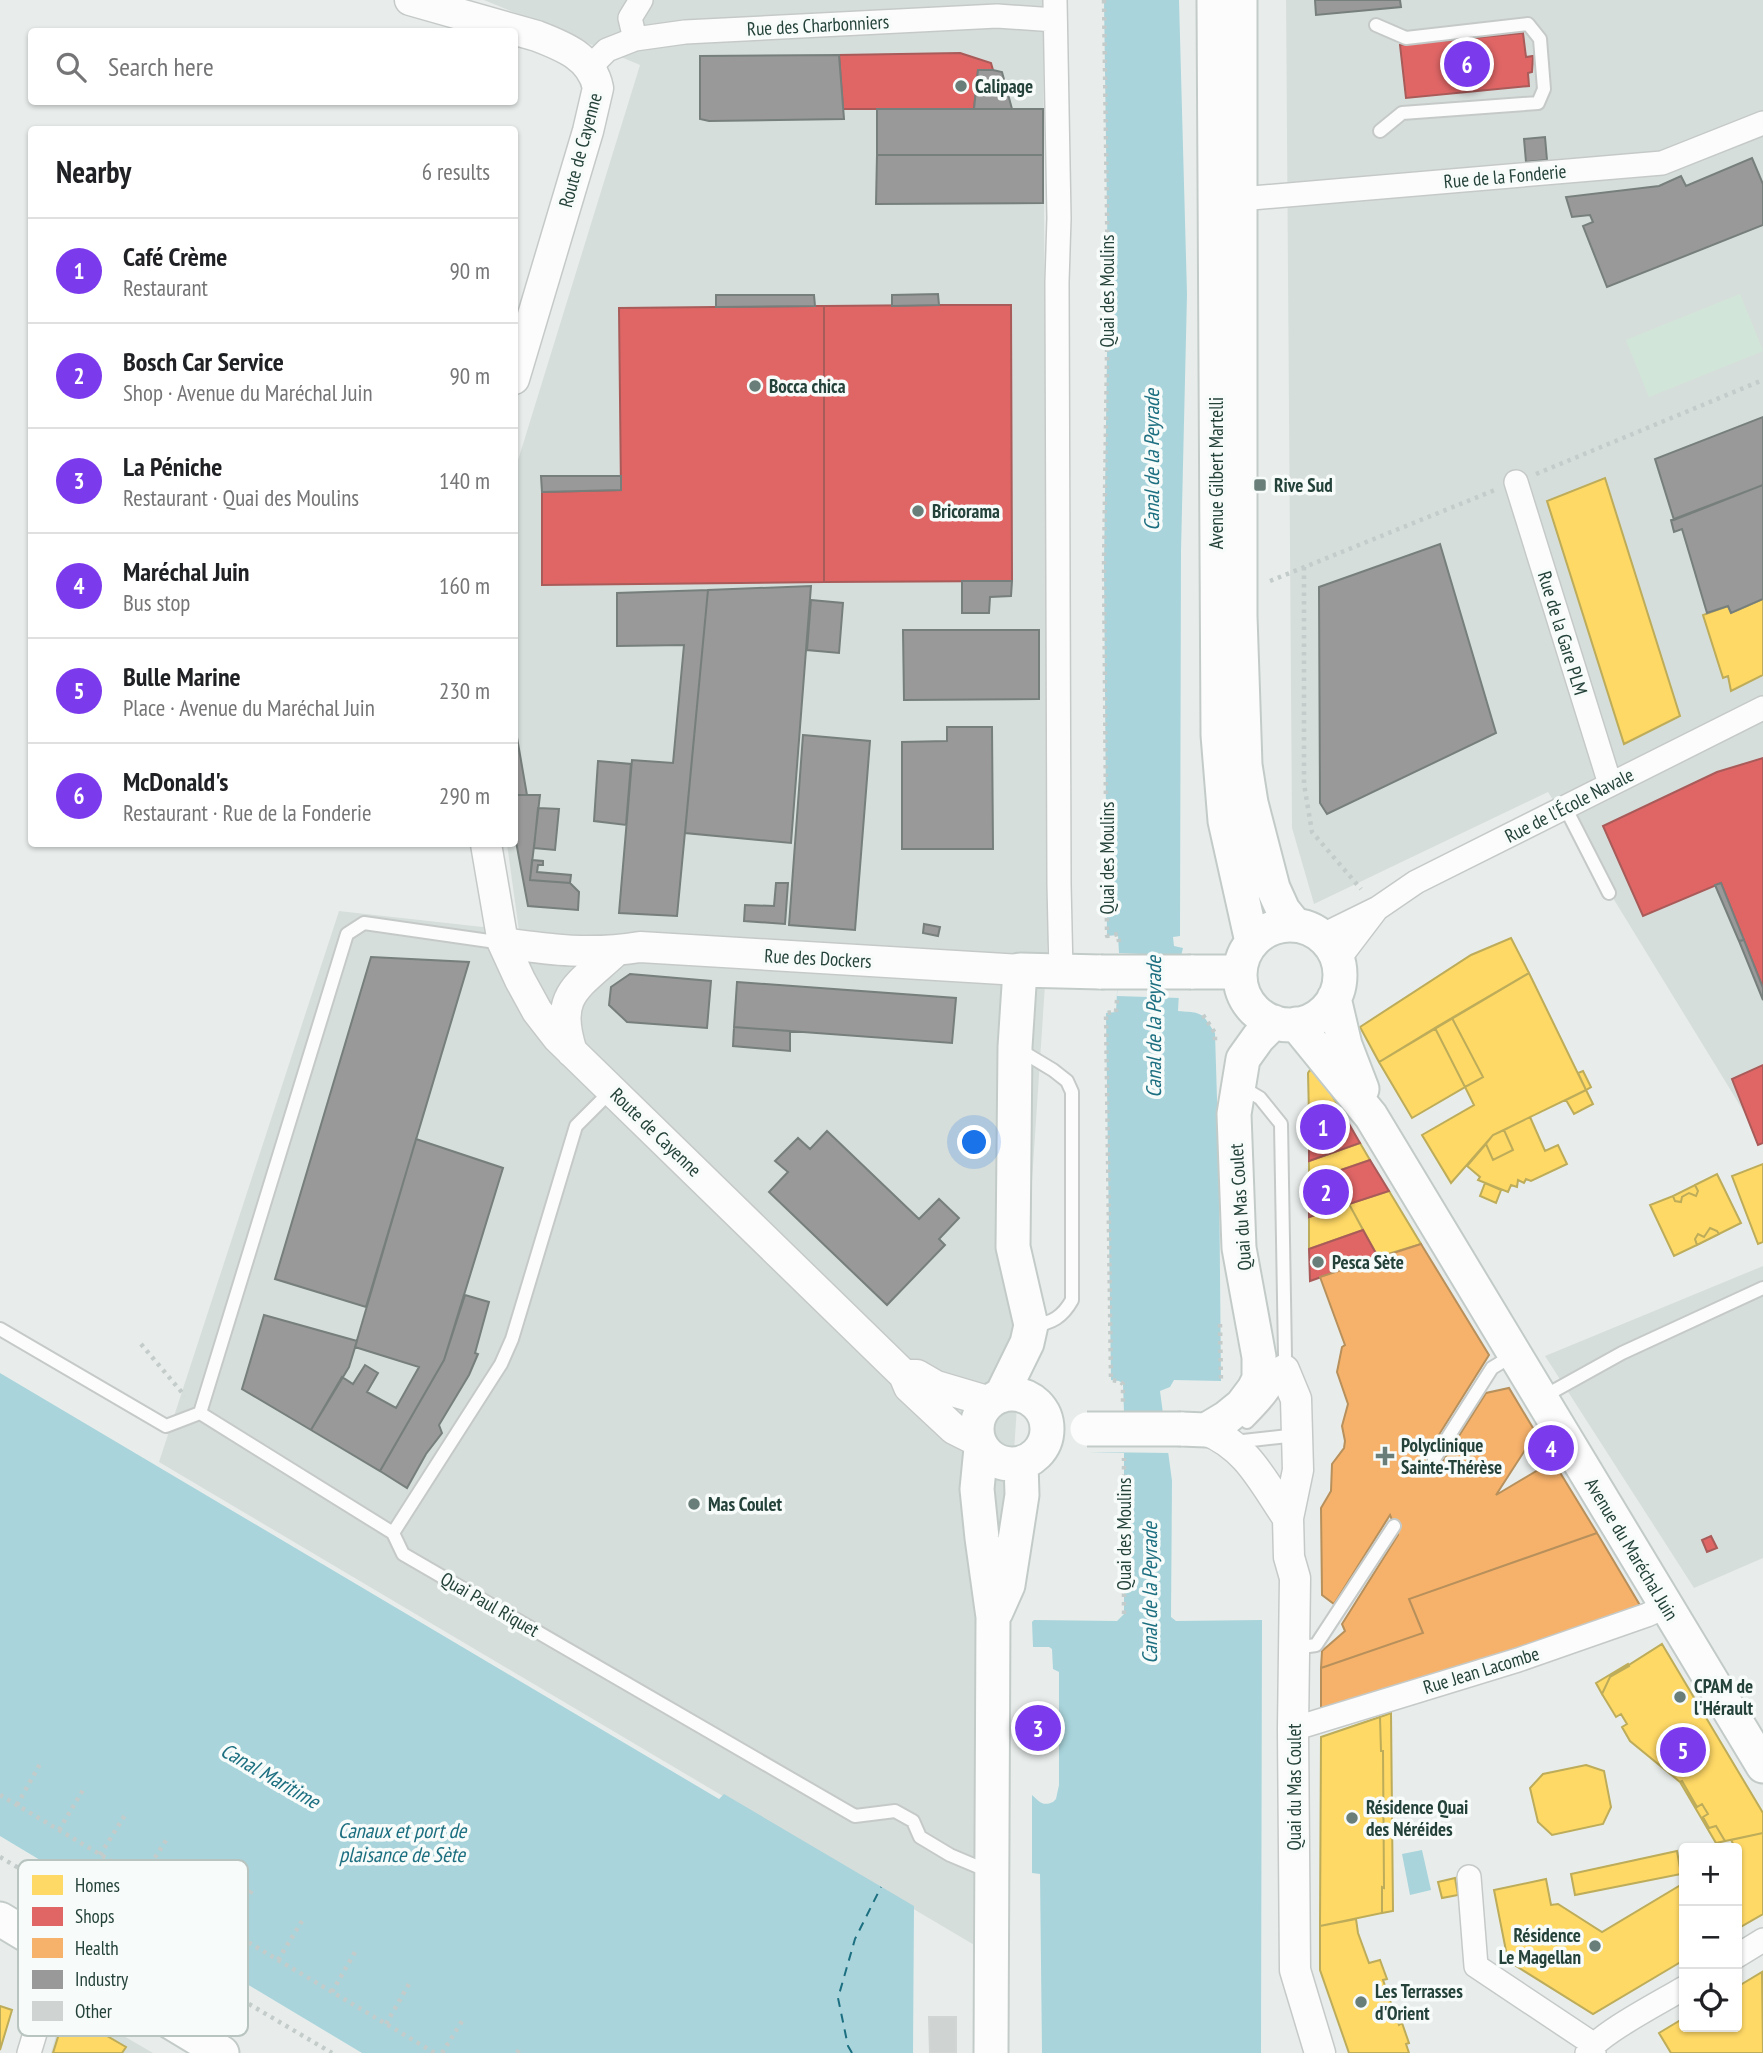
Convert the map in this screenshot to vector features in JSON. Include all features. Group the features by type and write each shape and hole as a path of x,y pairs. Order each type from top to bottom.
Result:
{"main road":[{"name":"Avenue Gilbert Martelli","path":"1214,0 1218,735 1225,821 1246,957"},
{"name":"Avenue Gilbert Martelli","path":"1240,0 1240,616 1245,765 1251,803 1273,888 1283,909 1318,940"},
{"path":"1279,925 1318,940 1339,986 1334,998 1324,1011 1311,1020 1285,1023 1262,1017 1252,1008 1241,985 1246,957 1264,931 1279,925"},
{"path":"996,1399 1027,1343 1031,1325 1013,1247 1015,1047 1020,970 1112,974 1191,972 1246,957"},
{"path":"1334,998 1345,1045 1371,1116"},
{"path":"1285,1023 1371,1116"},
{"name":"Quai du Mas Coulet","path":"1210,1435 1242,1405 1259,1379 1259,1357 1239,1248 1234,1114 1243,1059 1258,1038 1285,1023"},
{"name":"Avenue du Maréchal Juin","path":"1371,1116 1763,1766"},
{"path":"980,1444 994,1460 1003,1464 1021,1464 1040,1451 1048,1430 1046,1419 1033,1401 1012,1394 996,1399 983,1409 977,1430 980,1444 977,1489 993,1618 991,2053"},
{"path":"1048,1430 1087,1429 1210,1435"},
{"path":"993,1618 1008,1585 1022,1495 1021,1464"},
{"path":"0,1919 18,1930"},
{"path":"194,2036 222,2053"}],"street":[{"name":"Route de Cayenne","path":"410,0 509,28"},
{"path":"635,39 631,18 641,0"},
{"name":"Rue des Charbonniers","path":"590,66 607,50 635,39 685,32 997,16 1055,10"},
{"path":"1055,10 1059,218 1061,972"},
{"name":"Route de Cayenne","path":"518,31 537,36 582,58 590,66 598,88 518,365"},
{"name":"Rue de la Fonderie","path":"1240,199 1662,163 1763,123"},
{"name":"Rue de la Gare PLM","path":"1516,482 1610,784"},
{"name":"Rue de l'École Navale","path":"1318,940 1378,908 1416,882 1763,708"},
{"name":"Route de Cayenne","path":"487,847 503,943 537,1011 558,1038 904,1374 909,1387 954,1429 980,1444"},
{"name":"Rue des Dockers","path":"503,943 582,953 639,947 1020,970"},
{"path":"573,1053 566,1034 564,1017 567,1002 576,989 616,951"},
{"name":"Quai du Mas Coulet","path":"1284,1370 1296,1399 1298,1470 1288,1518 1289,1557 1295,1578 1295,1970 1320,2053"},
{"name":"Route de Cayenne","path":"904,1374 917,1375 936,1386 996,1399"},
{"path":"1210,1435 1245,1455 1288,1518"},
{"name":"Rue Jean Lacombe","path":"1293,1729 1518,1660 1667,1606"},
{"path":"1469,1877 1476,1966 1592,2050 1679,1990"},
{"path":"1742,1953 1763,1940"},
{"path":"29,2053 34,2036"}],"lane":[{"path":"1376,25 1406,38 1528,24 1540,39 1544,89 1538,103 1402,113 1380,131"},
{"path":"1565,807 1609,893"},
{"path":"0,1329 166,1426 200,1413 347,934 364,923 503,943"},
{"path":"1015,1047 1067,1081 1072,1093 1072,1300 1064,1314 1044,1324 1031,1325"},
{"name":"Quai du Mas Coulet","path":"1210,1435 1246,1423 1270,1400 1284,1370 1281,1124 1260,1098 1238,1085"},
{"path":"393,1534 501,1364 512,1339 576,1126 612,1090"},
{"path":"1541,1398 1622,1353 1763,1288"},
{"path":"1434,1459 1492,1368 1515,1354"},
{"name":"Quai Paul Riquet","path":"200,1413 393,1534 403,1554 855,1816 895,1811 913,1821 920,1837 950,1855 992,1872"},
{"path":"1210,1435 1297,1435"},
{"path":"1293,1648 1316,1646 1394,1526"}],"path":[{"name":"Quai des Moulins","path":"1104,0 1108,284 1104,565 1107,936 1118,934 1112,974"},
{"path":"1304,567 1304,784 1312,832 1378,908"},
{"path":"1112,974 1116,1012 1106,1013 1111,1380 1123,1384 1124,1404"},
{"path":"141,1344 200,1413"},
{"name":"Quai des Moulins","path":"1124,1453 1124,1614"},
{"path":"17,1805 40,1765"},
{"path":"60,1830 83,1790"},
{"path":"0,1795 109,1860"},
{"path":"100,1855 125,1815"},
{"path":"153,1860 167,1839"},
{"path":"0,1857 18,1868"},
{"path":"248,1897 252,1890"},
{"path":"278,1960 302,1921"},
{"path":"248,1942 435,2053"},
{"path":"332,1992 355,1952"},
{"path":"386,2024 409,1984"},
{"path":"248,2003 332,2053"},
{"path":"442,2053 464,2018"}],"shaded area":[{"path":"484,0 1043,0 1048,940 981,1949 159,1462 339,911 519,931 507,847 518,847 518,460 640,65"},
{"path":"1286,0 1763,0 1763,1143 1548,792 1314,904 1292,828"},
{"path":"1763,1266 1763,1558 1694,1588 1545,1356"},
{"path":"56,2036 124,2036 153,2053 51,2053"}],"green space":[{"path":"1740,294 1763,351 1649,397 1626,340"}],"water":[{"name":"Canal de la Peyrade","path":"1104,0 1179,0 1187,294 1181,551 1180,936 1173,937 1174,946 1183,948 1178,1011 1201,1015 1215,1033 1221,1381 1174,1380 1170,1387 1160,1391 1172,1481 1171,1617 1176,1621 1262,1620 1261,2053 1042,2053 1040,1874 1032,1873 1032,1795 1043,1804 1056,1799 1059,1785 1059,1672 1053,1669 1052,1649 1033,1647 1032,1622 1117,1621 1124,1614 1124,1453 1089,1452 1124,1413 1123,1384 1111,1380 1106,1013 1116,1012 1119,953 1118,935 1107,936 1104,565 1108,284"},
{"name":"Canaux et port de plaisance de Sète","path":"0,1373 719,1799 724,1794 914,1906 913,2053 362,2053 248,1985 248,1860 40,1860 0,1836"},
{"path":"1422,1850 1431,1890 1410,1895 1402,1854"}],"pier":[{"path":"1119,953 1181,956 1179,998 1117,996"},
{"path":"1090,1413 1167,1414 1173,1453 1089,1452"}],"building: Homes":[{"path":"1605,478 1680,716 1624,744 1547,501"},
{"path":"1763,599 1763,675 1731,691 1728,676 1723,678 1703,615 1728,606 1731,613"},
{"path":"1511,938 1529,973 1379,1062 1360,1027 1471,955"},
{"path":"1529,973 1586,1090 1493,1135 1451,1183 1422,1135 1474,1105 1465,1087 1483,1077 1452,1018"},
{"path":"1452,1018 1483,1077 1465,1087 1435,1028"},
{"path":"1435,1028 1465,1087 1412,1118 1379,1062"},
{"path":"1310,1070 1318,1073 1338,1105 1309,1116 1308,1073"},
{"path":"1583,1071 1591,1087 1586,1090 1578,1073"},
{"path":"1586,1090 1593,1104 1574,1114 1566,1100"},
{"path":"1530,1117 1545,1151 1558,1145 1567,1164 1531,1181 1526,1179 1524,1183 1518,1180 1517,1187 1511,1185 1508,1192 1478,1180 1480,1177 1467,1166 1486,1144 1493,1160 1513,1150 1504,1130"},
{"path":"1504,1130 1513,1150 1493,1160 1486,1144 1493,1135"},
{"path":"1360,1143 1370,1160 1309,1181 1309,1161"},
{"path":"1763,1164 1763,1242 1758,1244 1732,1176"},
{"path":"1717,1174 1741,1223 1719,1234 1710,1228 1704,1237 1698,1234 1695,1239 1697,1245 1674,1256 1650,1205 1673,1196 1675,1201 1681,1202 1682,1197 1689,1193 1696,1196 1698,1191 1695,1185"},
{"path":"1485,1183 1501,1190 1496,1203 1480,1196"},
{"path":"1695,1185 1698,1191 1696,1196 1689,1193 1682,1197 1681,1202 1675,1201 1673,1196"},
{"path":"1389,1191 1421,1244 1378,1257 1349,1204"},
{"path":"1349,1204 1363,1230 1309,1249 1309,1217"},
{"path":"1710,1228 1719,1234 1697,1245 1695,1239 1698,1234 1704,1237"},
{"path":"1662,1644 1763,1813 1763,1833 1725,1841 1716,1826 1709,1828 1703,1817 1708,1814 1702,1804 1697,1807 1682,1781 1630,1741 1622,1727 1627,1724 1621,1714 1616,1717 1602,1694 1610,1677"},
{"path":"1628,1664 1629,1666 1610,1677 1602,1694 1596,1683"},
{"path":"1391,1713 1393,1911 1382,1913 1383,1751 1380,1717"},
{"name":"Résidence Quai des Néréides","path":"1380,1717 1383,1751 1382,1913 1320,1926 1321,1737"},
{"path":"1586,1765 1604,1771 1611,1807 1603,1824 1552,1835 1538,1822 1530,1788 1543,1774"},
{"path":"1682,1781 1697,1807 1702,1804 1708,1814 1703,1817 1709,1828 1716,1826 1725,1841 1716,1843 1680,1782"},
{"path":"1763,1833 1763,1914 1742,1926 1742,1843 1733,1843 1731,1840"},
{"path":"1677,1851 1679,1862 1679,1874 1575,1895 1571,1874"},
{"path":"1455,1878 1458,1895 1442,1898 1438,1882"},
{"name":"Résidence Le Magellan","path":"1546,1879 1551,1905 1558,1904 1602,1932 1679,1886 1679,1963 1593,2014 1508,1961 1494,1890"},
{"name":"Les Terrasses d'Orient","path":"1356,1919 1369,1963 1380,1960 1387,1979 1383,1980 1399,2025 1402,2023 1409,2043 1406,2044 1409,2053 1349,2053 1320,1970 1320,1926"},
{"path":"1762,1972 1763,2053 1671,2053 1659,2033 1679,2021 1679,2032 1742,2032 1742,1984"},
{"path":"0,2006 12,2010 0,2050"},
{"path":"58,2036 107,2036 126,2047 122,2053 53,2053"}],"building: Shops":[{"path":"1523,33 1526,57 1533,56 1532,72 1528,73 1529,86 1406,98 1400,45"},
{"path":"960,53 991,63 993,70 978,70 974,109 843,109 839,55"},
{"name":"Bricorama","path":"1011,305 1012,581 824,582 824,306"},
{"path":"824,306 824,582 542,585 542,492 621,490 619,308"},
{"path":"1763,758 1763,988 1721,883 1643,916 1603,826 1717,772"},
{"path":"1763,1065 1763,1143 1758,1145 1732,1079"},
{"path":"1338,1105 1360,1143 1309,1161 1309,1116"},
{"path":"1370,1160 1389,1191 1309,1217 1309,1181"},
{"path":"1363,1230 1378,1257 1310,1281 1309,1249"},
{"path":"1711,1536 1717,1548 1707,1552 1702,1540"}],"building: Health":[{"name":"Polyclinique Sainte-Thérèse","path":"1421,1244 1489,1355 1430,1449 1438,1469 1486,1393 1509,1388 1536,1433 1496,1495 1553,1461 1597,1533 1409,1599 1423,1633 1321,1668 1322,1651 1345,1631 1342,1624 1398,1535 1390,1515 1334,1604 1322,1595 1321,1508 1331,1491 1332,1464 1344,1448 1342,1426 1348,1404 1337,1372 1342,1347 1345,1345 1320,1277"},
{"path":"1597,1533 1641,1607 1321,1714 1321,1668 1423,1633 1409,1599"}],"building: Industry":[{"path":"1315,0 1400,0 1401,7 1316,15"},
{"path":"839,55 844,119 700,119 700,56"},
{"path":"978,70 1002,72 1012,109 974,109"},
{"path":"877,109 1043,109 1043,155 877,155"},
{"path":"1545,137 1547,160 1526,162 1524,139"},
{"path":"877,155 1043,155 1043,203 876,204"},
{"path":"1752,158 1763,184 1763,225 1607,287 1583,226 1593,222 1590,215 1572,217 1566,197 1659,186 1681,176 1686,186"},
{"path":"938,294 939,305 892,306 892,295"},
{"path":"716,295 814,295 815,306 716,307"},
{"path":"1763,417 1763,485 1674,520 1655,459"},
{"path":"541,476 621,476 621,490 542,492"},
{"path":"1763,485 1763,599 1731,613 1728,606 1707,613 1682,529 1674,532 1671,520"},
{"path":"1440,544 1496,733 1327,814 1320,803 1319,587"},
{"path":"962,581 1012,581 1011,596 990,597 989,613 962,613"},
{"path":"811,586 791,843 685,833 708,590"},
{"path":"708,590 677,916 619,913 632,760 673,763 684,645 617,646 617,593"},
{"path":"811,600 843,603 839,653 807,650"},
{"path":"903,630 1039,630 1039,699 904,700"},
{"path":"947,727 992,727 993,849 902,849 902,742 947,741"},
{"path":"803,735 870,741 855,930 789,925"},
{"path":"518,743 527,795 518,795"},
{"path":"598,761 631,764 626,825 594,821"},
{"path":"518,795 540,795 530,880 570,883 579,892 578,910 528,906 517,847"},
{"path":"538,808 559,809 555,850 534,848"},
{"path":"532,860 543,861 543,865 538,865 537,872 571,875 570,883 530,880"},
{"path":"776,883 788,883 785,924 744,921 745,905 774,906"},
{"path":"1721,883 1744,940 1739,941 1715,885"},
{"path":"924,924 940,927 938,936 923,933"},
{"path":"1744,940 1763,988 1763,1000 1739,941"},
{"path":"371,957 469,962 366,1307 275,1279"},
{"path":"630,974 711,981 707,1028 627,1022 609,1005 611,987"},
{"path":"737,982 956,998 952,1043 734,1027"},
{"path":"734,1027 790,1031 790,1051 733,1046"},
{"path":"827,1131 919,1219 939,1199 959,1218 939,1239 945,1245 887,1305 769,1192 788,1172 775,1161 798,1138 810,1149"},
{"path":"416,1139 503,1168 444,1360 380,1471 311,1430 342,1377 353,1384 365,1365 378,1373 367,1392 396,1408 419,1367 355,1347"},
{"path":"465,1295 489,1302 475,1353 478,1354 469,1375 439,1425 442,1433 426,1454 407,1488 380,1471 444,1360"},
{"path":"264,1315 357,1341 349,1367 311,1430 242,1389"}],"building: Other":[{"path":"929,2017 956,2017 956,2053 930,2053"}],"ferry route":[{"path":"852,2053 848,2046 838,1998 855,1939 881,1887"}],"place":[{"name":"McDonald's","path":"1467,64"},
{"name":"Calipage","path":"961,86"},
{"name":"Bocca chica","path":"755,386"},
{"name":"Rive Sud","path":"1260,485"},
{"name":"Bricorama","path":"918,511"},
{"name":"Café Crème","path":"1323,1127"},
{"name":"Bosch Car Service","path":"1326,1192"},
{"name":"Pesca Sète","path":"1318,1262"},
{"name":"Maréchal Juin","path":"1551,1448"},
{"name":"Polyclinique Sainte-Thérèse","path":"1385,1456"},
{"name":"Mas Coulet","path":"694,1504"},
{"name":"CPAM de l'Hérault","path":"1680,1697"},
{"name":"La Péniche","path":"1038,1728"},
{"name":"Bulle Marine","path":"1683,1750"},
{"name":"Résidence Quai des Néréides","path":"1352,1818"},
{"name":"Résidence Le Magellan","path":"1595,1946"},
{"name":"Les Terrasses d'Orient","path":"1361,2002"}],"water label":[{"name":"Canal Maritime","path":"270,1776"}]}
